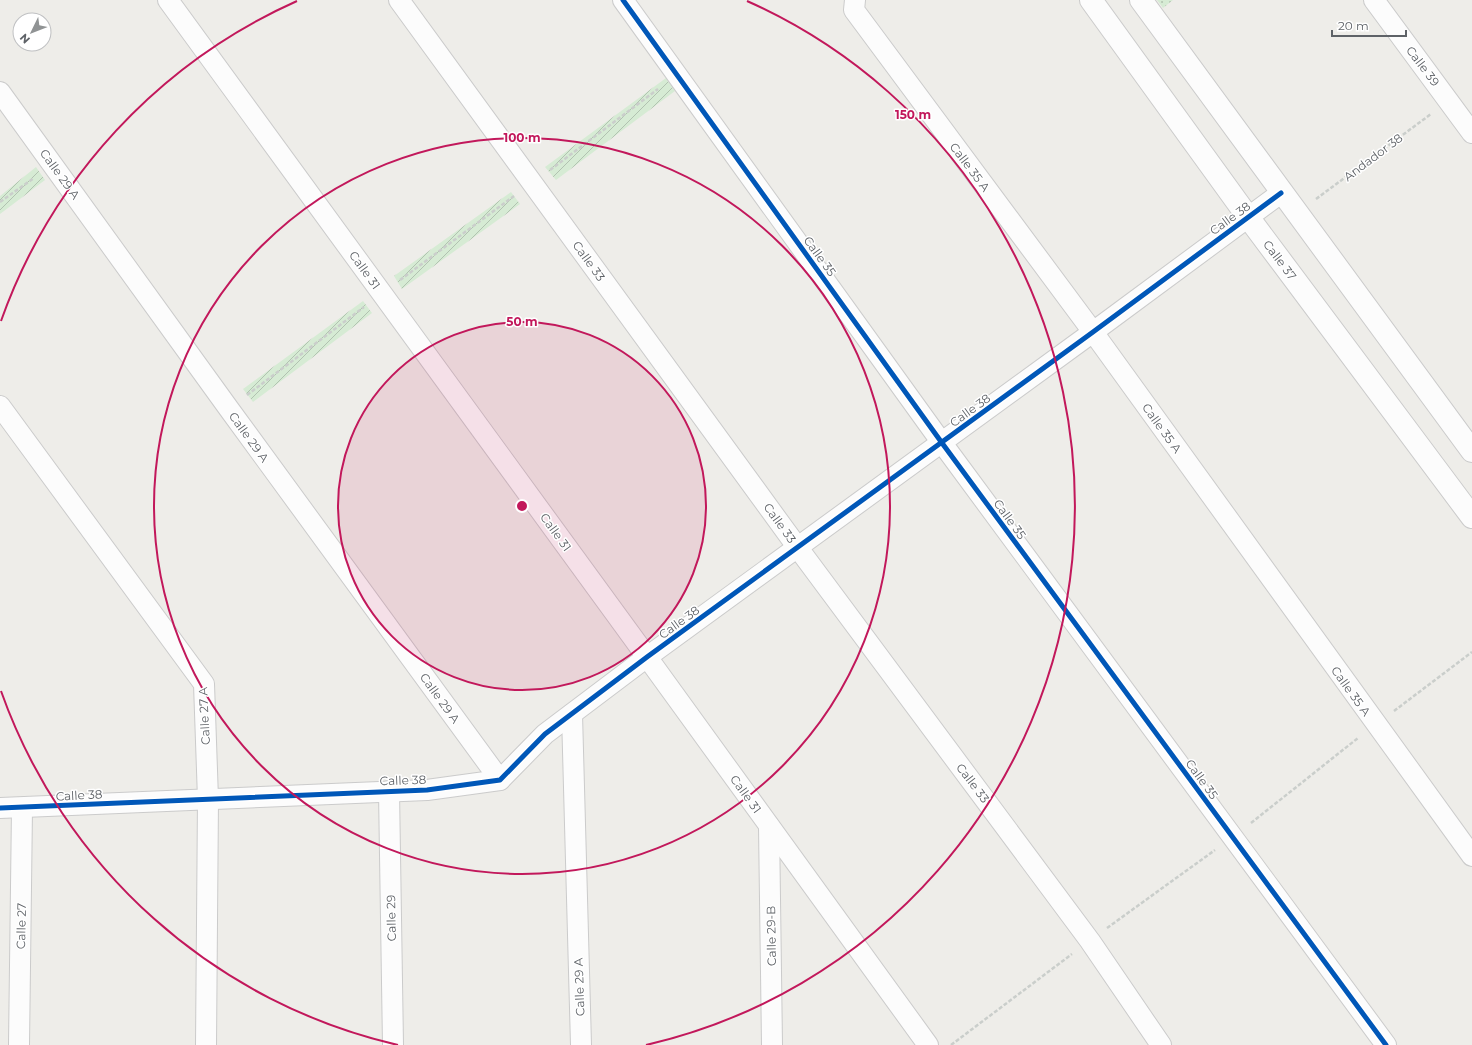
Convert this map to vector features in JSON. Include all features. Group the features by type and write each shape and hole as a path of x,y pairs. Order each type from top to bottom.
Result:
{"street":[{"name":"Calle 31","path":"168,0 928,1045"},
{"name":"Calle 33","path":"399,0 798,548 1090,941 1161,1045"},
{"name":"Calle 35","path":"624,0 942,443 1386,1045"},
{"name":"Calle 35 A","path":"855,0 854,10 1093,332 1472,856"},
{"name":"Calle 37","path":"1091,0 1248,217 1472,517"},
{"path":"1141,0 1281,193 1472,451"},
{"name":"Calle 39","path":"1374,0 1472,133"},
{"name":"Calle 29 A","path":"0,92 500,780"},
{"name":"Calle 38","path":"0,808 427,790 500,780 545,734 647,657 942,443 1281,193"},
{"name":"Calle 27 A","path":"0,406 204,684 208,799 206,1045"},
{"name":"Calle 29 A","path":"572,714 581,1045"},
{"name":"Calle 29","path":"389,791 393,1045"},
{"name":"Calle 27","path":"20,1045 22,808"},
{"name":"Calle 29-B","path":"770,826 772,1045"}],"path":[{"path":"229,409 382,293 677,75"},
{"path":"0,202 53,164"}],"green space":[{"path":"1157,0 1173,0 1163,8"},
{"path":"666,78 675,91 556,180 545,167"},
{"path":"36,167 45,180 0,214 0,196"},
{"path":"511,192 520,204 402,289 394,276"},
{"path":"363,301 372,313 253,402 243,389"}],"cycle path":[{"path":"623,0 942,443 1386,1045"},
{"path":"0,808 427,790 500,780 545,734 647,657 1281,193"}]}
